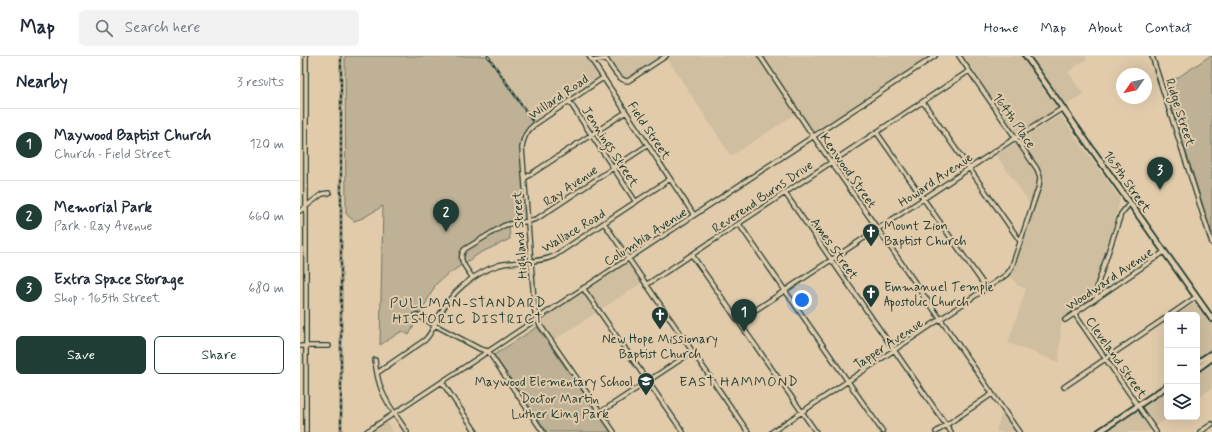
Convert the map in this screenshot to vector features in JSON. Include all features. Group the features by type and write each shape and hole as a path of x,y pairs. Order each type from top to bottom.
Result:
{"main road":[{"name":"165th Street","path":"1026,56 1212,319"},
{"path":"1200,361 1212,353"},
{"path":"1200,367 1212,358"},
{"path":"1099,432 1164,388"}],"street":[{"path":"300,59 305,56"},
{"path":"305,56 306,432"},
{"name":"Field Street","path":"589,56 694,215"},
{"path":"592,61 606,59 619,78 624,81 628,81 666,56"},
{"name":"Kenwood Street","path":"760,56 831,163 1019,432"},
{"name":"Columbia Avenue","path":"366,432 935,56"},
{"name":"164th Place","path":"959,56 1038,172 1039,186 1035,200"},
{"name":"Ridge Street","path":"1152,56 1212,243"},
{"name":"Reverend Burns Drive","path":"646,285 969,71"},
{"name":"Willard Road","path":"526,133 534,125 603,78"},
{"name":"Jennings Street","path":"569,101 636,202"},
{"path":"923,102 1020,241"},
{"name":"Howard Avenue","path":"739,321 1063,108"},
{"path":"525,178 626,112"},
{"name":"Highland Street","path":"526,133 522,148 535,313 540,325 614,432"},
{"path":"877,133 987,289"},
{"name":"Ray Avenue","path":"473,278 461,259 463,251 503,226 538,218 648,145"},
{"name":"Wallace Road","path":"377,373 421,344 428,337 450,298 473,278 491,268 500,265 544,260 554,256 670,179"},
{"path":"300,211 322,194 329,192"},
{"name":"Ames Street","path":"785,193 951,432"},
{"name":"Tapper Avenue","path":"772,432 1009,273 1035,200"},
{"path":"1096,298 1098,283 1121,214 1130,203"},
{"path":"604,223 748,432"},
{"path":"738,224 883,432"},
{"name":"Woodward Avenue","path":"1065,320 1164,252"},
{"path":"692,255 816,432"},
{"path":"583,288 683,432"},
{"path":"1174,312 1196,297"},
{"name":"Cleveland Street","path":"1074,313 1156,432"},
{"path":"416,315 480,349 488,351 543,432"},
{"path":"1064,387 1164,319"},
{"path":"300,346 330,346"},
{"path":"601,412 692,352"},
{"path":"375,360 382,392 407,432"},
{"path":"442,382 476,432"},
{"path":"936,432 992,394"},
{"path":"1200,432 1212,424"},
{"path":"375,426 375,432"}],"shaded area":[{"path":"487,56 604,56 589,59 601,77 532,121"},
{"path":"604,56 662,56 628,79 621,77"},
{"path":"666,56 759,56 797,113 731,156"},
{"path":"761,56 933,56 813,135"},
{"path":"960,56 1025,56 1061,107 1016,137"},
{"path":"1028,56 1086,56 1087,59 1068,72 1083,94 1064,107"},
{"path":"1060,115 1120,199 1114,225 1095,286 1092,304 1061,323 1059,362 1008,343 1026,289 1017,285 1010,275 1034,209 996,155"},
{"path":"627,260 643,282 554,340 539,318"},
{"path":"1198,301 1212,321 1212,352 1200,360 1200,312 1181,312"},
{"path":"1212,360 1212,388 1200,396 1200,384 1200,368"},
{"path":"1164,389 1165,420 1147,432 1100,432"},
{"path":"1002,412 1017,432 996,432"},
{"path":"386,420 393,432 367,432"}],"green space":[{"path":"345,56 487,56 534,125 523,142 528,221 509,224 510,239 480,253 445,276 436,284 409,335 402,331 380,345 383,206 363,218 354,221 346,214"},
{"path":"1212,56 1212,234 1165,86"},
{"name":"Doctor Martin Luther King Park","path":"537,327 611,432 547,432 494,355"}],"railway":[{"path":"341,56 341,432"},
{"path":"488,56 532,120"}],"place":[{"name":"Extra Space Storage","path":"1160,190"},
{"name":"Memorial Park","path":"446,232"},
{"name":"Mount Zion Baptist Church","path":"871,247"},
{"name":"Emmanuel Temple Apostolic Church","path":"871,308"},
{"name":"New Hope Missionary Baptist Church","path":"660,330"},
{"name":"Maywood Baptist Church","path":"744,332"},
{"name":"Maywood Elementary School","path":"646,396"}],"district":[{"name":"PULLMAN-STANDARD HISTORIC DISTRICT","path":"468,310"},
{"name":"EAST HAMMOND","path":"739,381"}]}
